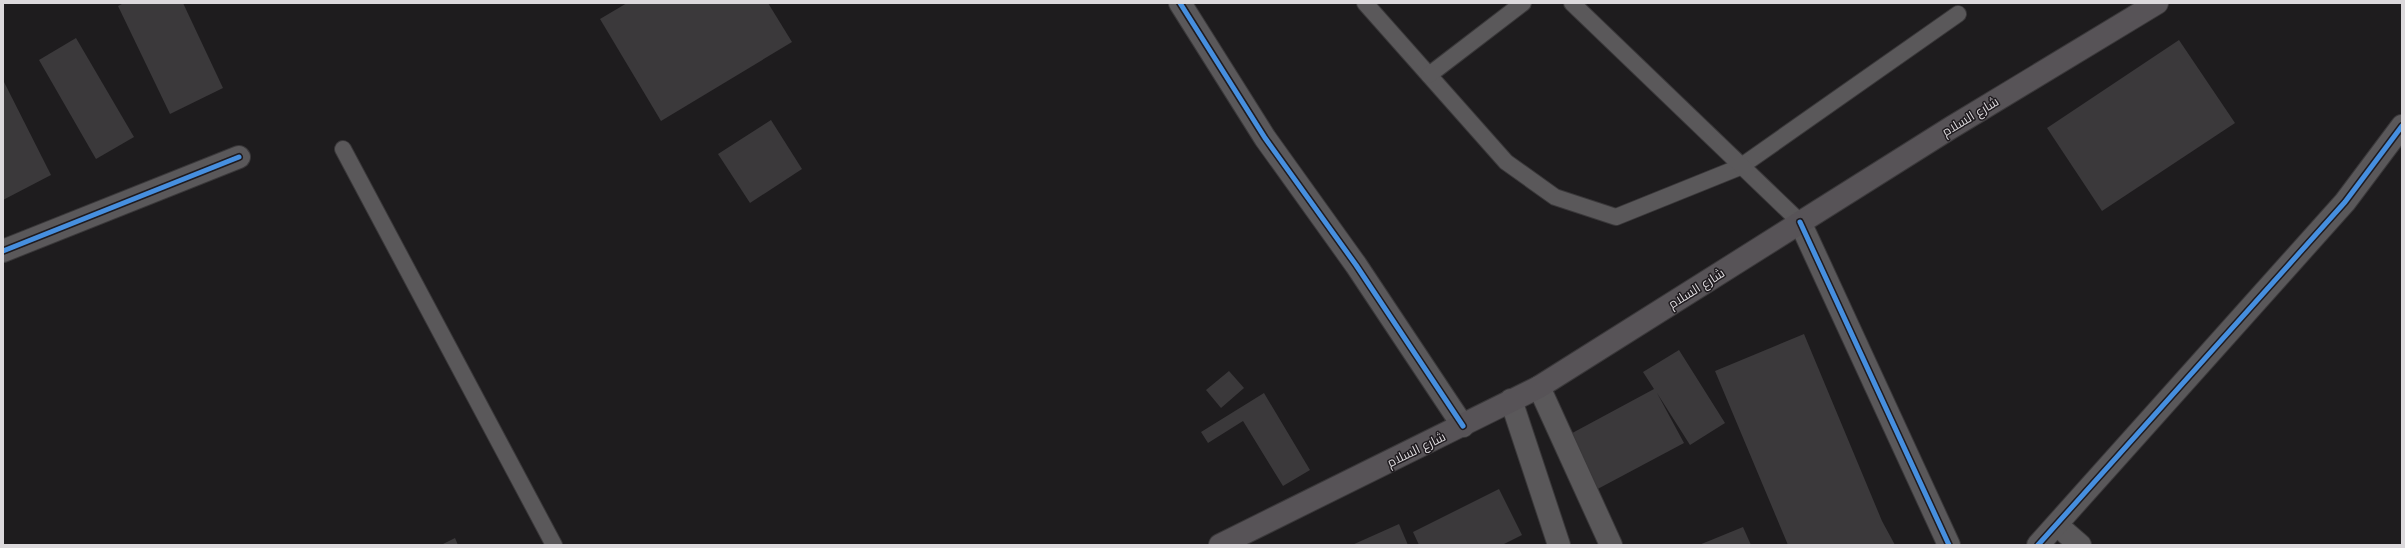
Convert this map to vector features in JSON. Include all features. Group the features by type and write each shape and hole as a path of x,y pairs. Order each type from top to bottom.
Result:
{"main road":[{"name":"شارع السلام","path":"1220,545 1463,426 1511,400 1539,387 1952,126 2157,3"}],"street":[{"path":"1180,3 1266,138 1356,265 1463,426"},
{"path":"2038,545 2345,202 2402,126"},
{"path":"3,251 239,157"},
{"path":"1800,222 1949,545"},
{"path":"1539,387 1611,545"},
{"path":"1511,400 1559,545"},
{"path":"2057,525 2080,545"}],"lane":[{"path":"1365,3 1506,162 1555,197 1616,217 1740,167 1958,14"},
{"path":"1429,75 1523,3"},
{"path":"1572,3 1740,167 1800,222"},
{"path":"343,149 554,545"}],"building":[{"path":"124,3 183,3 223,88 170,114 118,6"},
{"path":"627,3 768,3 792,42 661,121 600,19"},
{"path":"76,38 134,137 96,159 39,60"},
{"path":"2179,40 2235,123 2102,211 2047,128"},
{"path":"3,80 51,175 3,200"},
{"path":"771,120 802,169 750,203 718,154"},
{"path":"1804,334 1882,521 1895,545 1788,545 1715,371"},
{"path":"1679,350 1725,423 1690,445 1657,393 1684,443 1592,492 1563,438 1654,389 1643,372"},
{"path":"1229,371 1244,388 1221,408 1206,390"},
{"path":"1264,393 1310,470 1283,486 1243,421 1208,443 1201,432"},
{"path":"1499,489 1522,535 1502,545 1419,545 1413,532"},
{"path":"1399,524 1408,545 1352,545"},
{"path":"1743,527 1751,545 1699,545"},
{"path":"455,538 458,545 441,545"}],"cycle path":[{"path":"1180,3 1265,138 1356,265 1463,426"},
{"path":"2038,545 2345,202 2402,126"},
{"path":"3,251 239,157"},
{"path":"1800,222 1949,545"}]}
